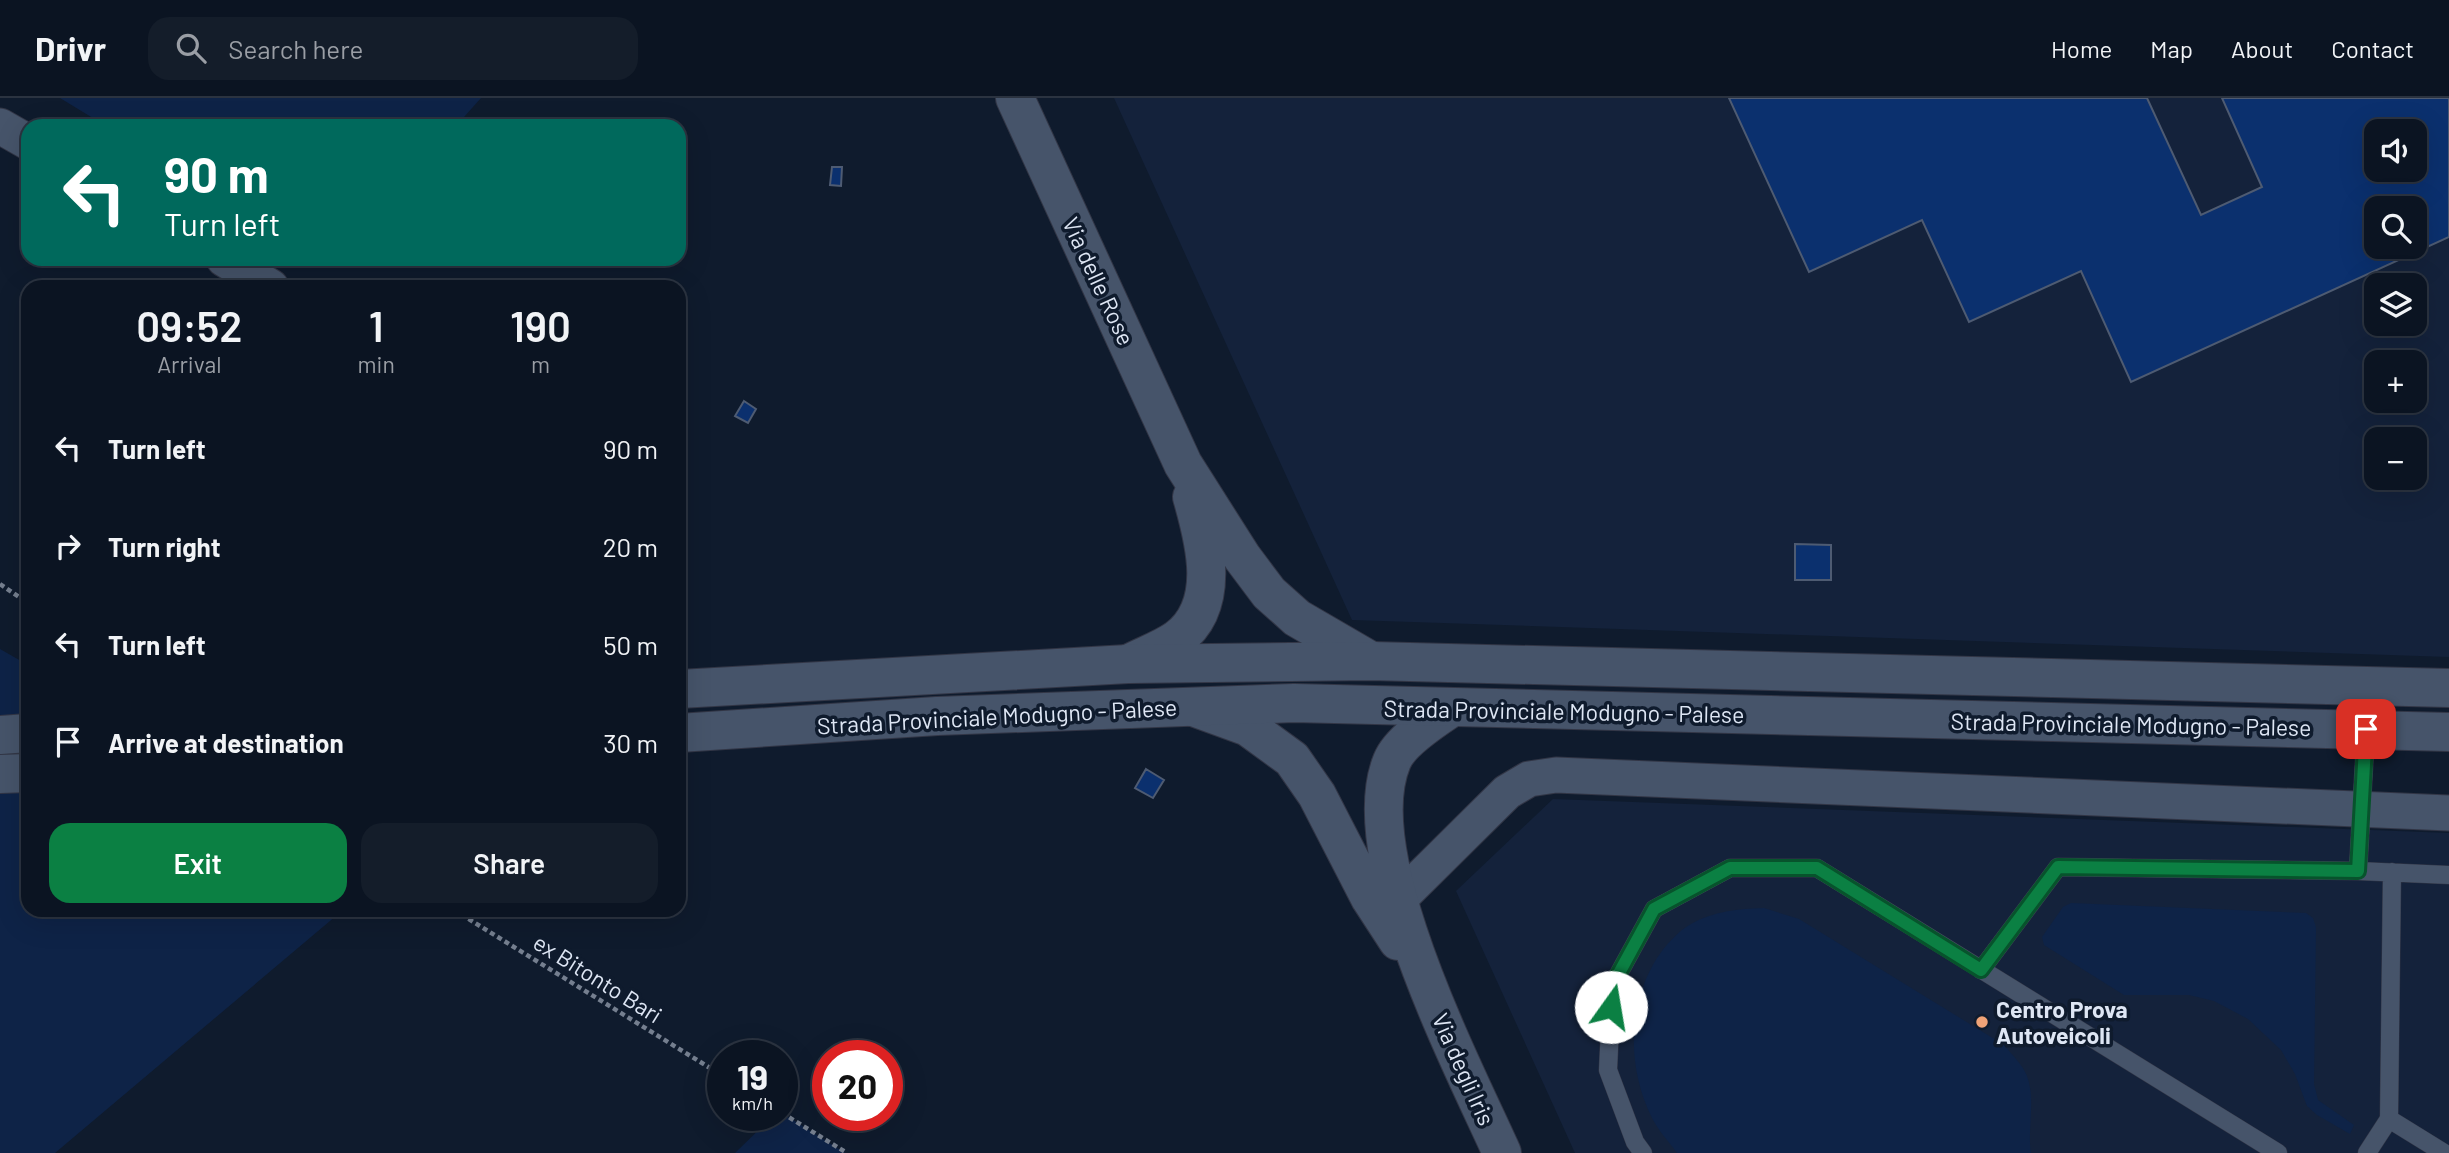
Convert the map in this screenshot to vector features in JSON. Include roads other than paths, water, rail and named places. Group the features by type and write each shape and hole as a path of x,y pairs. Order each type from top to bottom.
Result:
{"main road":[{"name":"Via delle Rose","path":"1015,98 1183,464"},
{"path":"1183,464 1242,557 1269,593 1297,618 1371,661"},
{"path":"1128,664 1177,639 1201,612 1208,567 1200,525 1183,464"},
{"name":"Strada Provinciale Modugno - Palese","path":"686,684 1128,664 1371,661 2449,688"},
{"name":"Strada Provinciale Modugno - Palese","path":"686,733 937,716 1294,703 2449,732"},
{"path":"1194,707 1248,727 1292,759 1317,795 1370,898 1426,985"},
{"path":"1426,985 1392,875 1382,805 1392,759 1421,727 1451,708"},
{"path":"0,735 21,734"},
{"path":"0,774 21,773"},
{"name":"Via degli Iris","path":"1426,985 1502,1153"}],"street":[{"path":"0,126 21,138"},
{"path":"236,266 259,280"},
{"path":"1399,899 1507,792 1530,779 1556,775 2449,813"}],"lane":[{"path":"2358,871 2366,729"},
{"path":"1981,970 2058,867 2358,871 2449,875"},
{"path":"1643,1153 1635,1142 1608,1070 1612,986 1654,909 1730,868 1817,868 2278,1153"},
{"path":"2367,1153 2389,1119 2392,873"},
{"path":"2389,1119 2444,1153"}],"place":[{"name":"Centro Prova Autoveicoli","path":"1982,1022"}]}
